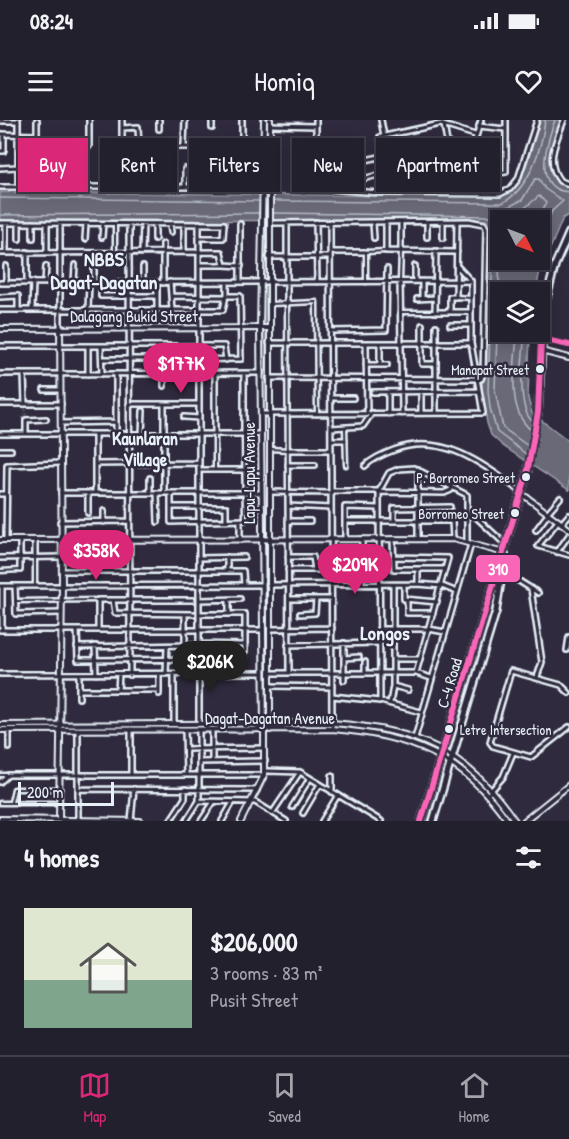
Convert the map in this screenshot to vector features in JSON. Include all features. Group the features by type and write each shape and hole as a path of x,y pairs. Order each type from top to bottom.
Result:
{"highway":[{"name":"C-4 Road","path":"550,283 569,232"},
{"name":"C-4 Road","path":"421,821 505,553 530,463 538,412 541,342"},
{"name":"C-4 Road","path":"433,821 496,611 505,553"}],"main road":[{"name":"Lapu-Lapu Avenue","path":"264,122 260,328 261,373 270,449 270,730"},
{"name":"Lapu-Lapu Avenue","path":"241,821 264,776 265,761 261,585 261,434 269,378 270,122"},
{"path":"59,820 62,613 60,328"},
{"name":"Dalagang Bukid Street","path":"0,329 268,328"},
{"path":"550,341 569,345"},
{"path":"540,351 569,358"},
{"path":"261,472 270,473"},
{"path":"522,493 569,529"},
{"path":"0,540 418,538 453,539 505,553"},
{"name":"Dagat-Dagatan Avenue","path":"0,730 185,730 263,723 332,723 372,727 415,738 442,753 493,789 515,821"},
{"name":"Dagat-Dagatan Avenue","path":"0,724 174,724 212,730 332,729 372,733 442,753"},
{"path":"30,724 31,729"},
{"name":"Dagat-Dagatan Avenue","path":"451,759 489,793 508,821"},
{"path":"524,821 569,785"},
{"path":"0,819 140,821"}],"street":[{"path":"2,121 18,120 18,135"},
{"path":"0,151 4,151 2,134 37,135 37,120"},
{"path":"89,120 89,146"},
{"path":"122,120 122,138"},
{"path":"159,120 159,129"},
{"path":"184,146 185,120"},
{"path":"212,120 212,128"},
{"path":"242,120 242,138"},
{"path":"316,120 316,188 380,193 482,194 500,194 510,189 518,179 537,120"},
{"path":"381,120 384,136"},
{"path":"474,138 481,120"},
{"path":"500,173 506,172 506,120"},
{"path":"564,120 552,151 552,166 560,181 569,184"},
{"path":"264,122 316,126"},
{"path":"444,125 446,138"},
{"path":"379,138 444,125 475,135"},
{"path":"478,126 505,129"},
{"path":"122,128 140,129 140,138"},
{"path":"177,146 189,146"},
{"path":"0,168 18,167"},
{"path":"185,169 185,187"},
{"path":"0,187 18,187"},
{"path":"177,187 189,187"},
{"path":"316,222 317,282"},
{"path":"330,222 332,729"},
{"path":"443,222 443,237"},
{"path":"456,222 456,297"},
{"path":"269,378 482,379 483,374 486,228 480,222 274,223"},
{"path":"0,223 224,224 223,238 199,238"},
{"path":"6,223 6,253"},
{"path":"19,223 19,239"},
{"path":"287,223 289,673"},
{"path":"373,223 374,238"},
{"path":"386,251 387,223"},
{"path":"427,223 427,237"},
{"path":"33,224 33,238"},
{"path":"47,224 47,252"},
{"path":"60,224 60,328"},
{"path":"85,238 86,224"},
{"path":"102,237 103,224"},
{"path":"115,224 115,252"},
{"path":"129,224 130,675"},
{"path":"142,252 143,224"},
{"path":"155,224 155,239"},
{"path":"170,224 171,232"},
{"path":"184,224 184,252"},
{"path":"186,821 200,801 199,224"},
{"path":"240,224 240,282"},
{"path":"401,224 400,378 402,414"},
{"path":"163,244 163,283"},
{"path":"269,257 316,257 386,251 457,252"},
{"path":"435,312 436,251"},
{"path":"27,252 27,282"},
{"path":"366,252 366,282"},
{"path":"0,253 223,253 224,265"},
{"path":"94,263 94,282"},
{"path":"74,282 75,265"},
{"path":"199,265 241,266"},
{"path":"6,266 6,283"},
{"path":"45,282 46,266"},
{"path":"415,266 415,281"},
{"path":"265,414 483,413 471,343 471,281 457,266"},
{"path":"143,267 143,282"},
{"path":"331,331 386,330 387,269"},
{"path":"422,281 422,298"},
{"path":"0,283 471,281"},
{"path":"32,310 33,282"},
{"path":"88,310 89,282"},
{"path":"102,282 101,296 157,296"},
{"path":"170,282 172,310"},
{"path":"0,310 224,310 227,282"},
{"path":"157,283 157,310"},
{"path":"170,360 241,359 240,297 171,296"},
{"path":"0,297 18,297 18,310"},
{"path":"450,312 450,297 471,298"},
{"path":"417,298 435,298"},
{"path":"270,304 316,302 316,414"},
{"path":"400,312 471,312"},
{"path":"422,325 422,364 436,364"},
{"path":"450,325 471,325"},
{"path":"436,326 436,413"},
{"path":"268,343 471,343"},
{"path":"366,344 367,413"},
{"path":"380,344 380,365"},
{"path":"0,346 224,346 226,360"},
{"path":"170,346 170,374"},
{"path":"88,347 88,374"},
{"path":"101,347 102,374"},
{"path":"102,359 130,360 156,357 157,374"},
{"path":"366,365 387,365"},
{"path":"0,374 261,373"},
{"path":"24,374 26,404"},
{"path":"116,374 116,435"},
{"path":"164,374 164,386"},
{"path":"215,374 215,470"},
{"path":"171,493 171,522 244,520 244,374"},
{"path":"44,390 60,390"},
{"path":"421,391 421,413"},
{"path":"374,392 479,391"},
{"path":"388,392 388,414"},
{"path":"331,398 354,398"},
{"path":"0,404 61,404"},
{"path":"129,404 199,404"},
{"path":"164,404 164,493"},
{"path":"142,434 143,411"},
{"path":"331,428 363,426 372,413"},
{"path":"184,417 199,418"},
{"path":"26,434 26,420 46,419"},
{"path":"61,423 116,422"},
{"path":"345,427 346,465"},
{"path":"0,434 261,434"},
{"path":"95,434 95,493"},
{"path":"331,440 345,440"},
{"path":"365,466 383,454 403,446 428,444 469,456 522,493"},
{"path":"270,449 331,450"},
{"path":"0,450 11,450"},
{"path":"6,540 8,464 62,463"},
{"path":"95,464 199,463"},
{"path":"288,465 315,465"},
{"path":"380,701 379,491 389,473 405,468 418,469 452,485 467,495 469,542 415,738"},
{"path":"418,469 418,538"},
{"path":"199,470 261,472"},
{"path":"150,478 150,493"},
{"path":"270,492 444,493 450,490 452,485"},
{"path":"61,493 261,493"},
{"path":"88,493 88,513"},
{"path":"157,493 158,522"},
{"path":"0,494 6,494"},
{"path":"536,530 560,498"},
{"path":"171,507 226,507 226,521"},
{"path":"288,507 331,508"},
{"path":"345,539 345,507 379,508"},
{"path":"394,521 394,508 450,507"},
{"path":"104,512 104,522"},
{"path":"468,515 475,516 507,545"},
{"path":"569,515 538,546 569,555"},
{"path":"288,520 310,521"},
{"path":"60,522 129,521"},
{"path":"240,521 240,540"},
{"path":"345,521 453,522 453,539"},
{"path":"557,552 569,535"},
{"path":"362,539 362,584"},
{"path":"393,539 394,569 446,570"},
{"path":"0,571 20,570 20,540"},
{"path":"34,586 35,540"},
{"path":"98,557 98,571"},
{"path":"227,557 227,570"},
{"path":"199,558 244,557"},
{"path":"288,557 313,557 315,570"},
{"path":"393,557 447,557 442,585 416,673"},
{"path":"0,558 62,558"},
{"path":"418,569 418,584"},
{"path":"288,570 331,570"},
{"path":"62,571 244,571 244,585"},
{"path":"503,577 519,581 538,593"},
{"path":"269,585 418,584 442,585 457,592"},
{"path":"261,585 1,586 1,630 262,630"},
{"path":"390,703 393,686 393,585"},
{"path":"404,585 406,613 433,613"},
{"path":"15,586 16,614 62,613"},
{"path":"531,589 542,662 537,677"},
{"path":"199,600 240,599"},
{"path":"289,599 332,599"},
{"path":"300,614 315,613 316,599"},
{"path":"406,599 437,602"},
{"path":"98,600 98,630"},
{"path":"113,600 114,613 194,614"},
{"path":"15,601 193,600"},
{"path":"229,600 229,614"},
{"path":"185,614 185,645"},
{"path":"199,614 244,614 245,651"},
{"path":"270,629 332,628"},
{"path":"379,629 429,629 445,632"},
{"path":"77,630 77,660 244,659"},
{"path":"567,650 569,637"},
{"path":"344,643 344,680"},
{"path":"288,645 379,643"},
{"path":"199,644 245,645"},
{"path":"77,647 192,645 192,660"},
{"path":"95,646 96,674"},
{"path":"166,674 167,646"},
{"path":"344,658 359,657"},
{"path":"393,659 420,659"},
{"path":"365,662 365,673"},
{"path":"569,693 564,686 514,671 510,674 490,742 493,746 513,753 534,756 569,728"},
{"path":"0,674 263,673"},
{"path":"270,674 416,673 431,678"},
{"path":"79,674 79,698"},
{"path":"79,690 159,692 159,674"},
{"path":"174,674 174,724"},
{"path":"118,690 119,675"},
{"path":"270,686 332,687"},
{"path":"393,686 408,690"},
{"path":"332,696 380,701 422,712"},
{"path":"78,729 78,819"},
{"path":"131,729 131,775"},
{"path":"9,730 9,748"},
{"path":"185,730 186,775"},
{"path":"212,730 212,762"},
{"path":"186,748 264,748"},
{"path":"489,793 503,777 513,753"},
{"path":"199,762 265,761"},
{"path":"267,771 300,772 372,819 381,821"},
{"path":"273,812 300,772"},
{"path":"0,775 264,776"},
{"path":"0,782 8,775"},
{"path":"332,776 332,792"},
{"path":"292,807 310,778"},
{"path":"303,813 320,784"},
{"path":"11,802 14,789 60,789"},
{"path":"78,789 258,790"},
{"path":"131,820 134,789"},
{"path":"170,821 185,798 185,789"},
{"path":"322,821 338,795"},
{"path":"200,801 252,802 286,821"},
{"path":"201,821 213,802"},
{"path":"222,821 233,802"},
{"path":"0,803 60,803"}],"shaded area":[{"path":"503,558 494,609 451,750 446,748"},
{"path":"441,766 444,768 429,821 424,821"}],"water":[{"path":"539,120 561,120 552,148 550,168 559,183 569,186 569,215 563,218 550,249 550,210 490,210 490,270 541,270 538,282 490,282 490,342 530,342 528,398 532,413 569,441 569,490 503,446 491,435 487,423 482,390 487,220 0,221 0,192 501,197 510,190 523,173"}],"waterway":[{"path":"266,218 266,280"},
{"path":"265,325 266,284"},
{"path":"265,330 267,472"},
{"path":"266,535 267,476"},
{"path":"266,545 267,719"},
{"path":"258,796 266,780 267,733"},
{"path":"243,821 251,809"}],"tunnel":[{"path":"25,404 26,419"}],"transit line":[{"name":"310","path":"421,821 527,474 538,412 541,339 569,345"}],"place":[{"name":"Manapat Street","path":"540,369"},
{"name":"P. Borromeo Street","path":"526,477"},
{"name":"Borromeo Street","path":"515,513"},
{"name":"Letre Intersection","path":"449,729"}],"district":[{"name":"NBBS Dagat-Dagatan","path":"104,270"},
{"name":"Kaunlaran Village","path":"145,448"},
{"name":"Longos","path":"385,632"}]}
